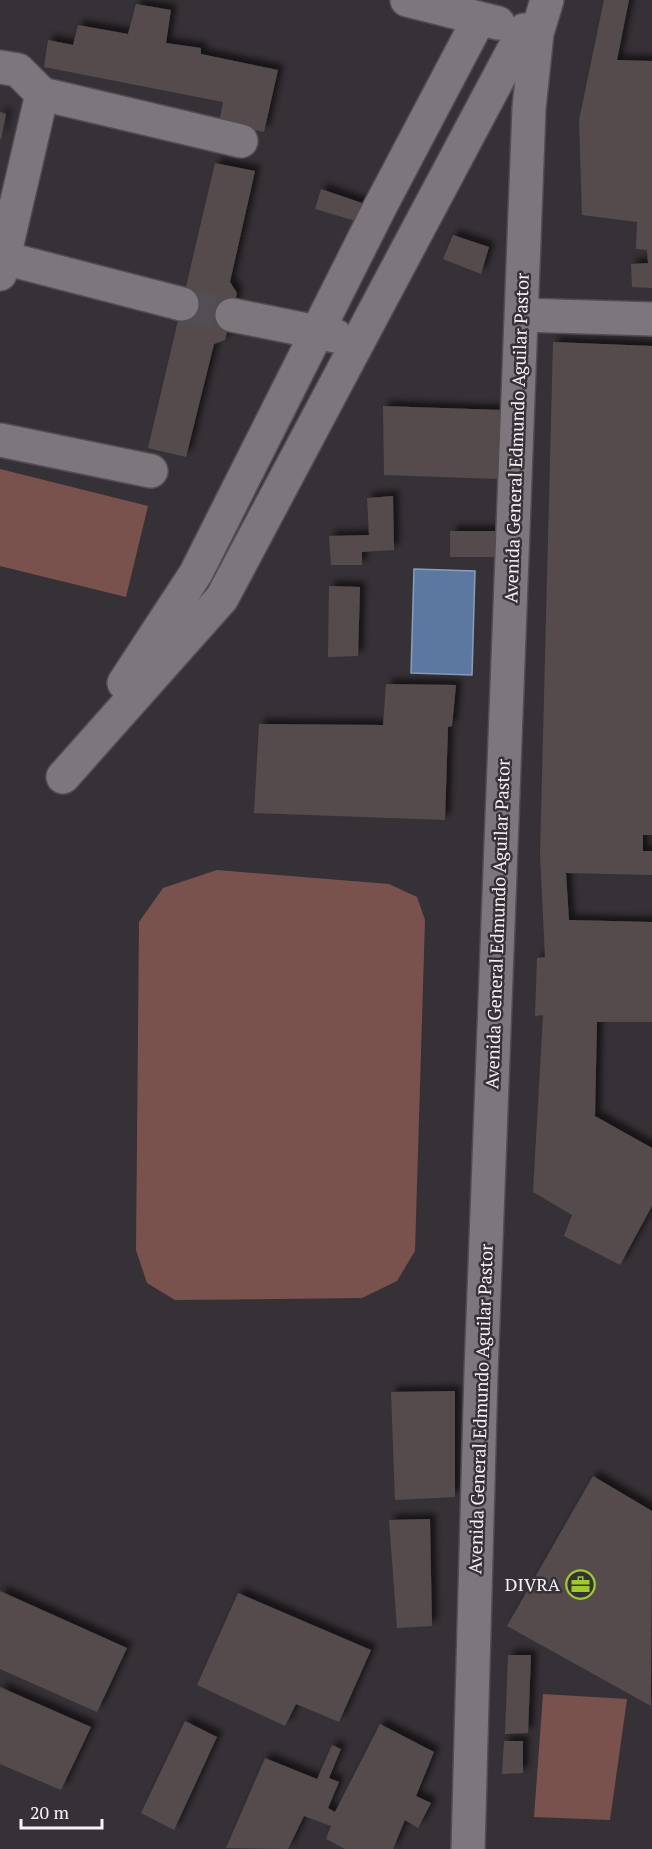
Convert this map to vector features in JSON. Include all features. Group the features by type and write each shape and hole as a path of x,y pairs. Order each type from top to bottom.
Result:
{"street":[{"path":"407,0 531,32 358,341 222,598 63,777 196,573 478,19"},
{"name":"Avenida General Edmundo Aguilar Pastor","path":"468,1849 480,1384 531,32 547,0"},
{"path":"0,67 18,70 42,94 241,141"},
{"path":"42,94 11,182 2,266 182,304"},
{"path":"232,315 358,341"},
{"path":"522,315 652,319"},
{"path":"0,440 151,471"}],"shaded area":[{"path":"0,469 148,506 126,597 0,566"},
{"path":"217,870 389,884 417,897 425,920 415,1251 397,1281 362,1298 175,1300 147,1283 136,1250 139,922 163,888"},
{"path":"543,1694 627,1699 610,1820 534,1817"}],"water":[{"path":"414,569 475,571 472,675 411,673"}],"building":[{"path":"604,0 629,0 617,60 652,61 652,288 632,287 631,264 648,263 647,250 636,249 637,222 582,215 579,120"},
{"path":"136,4 171,10 166,43 201,48 201,54 278,70 264,132 219,123 223,102 44,67 48,40 73,45 78,25 128,34"},
{"path":"0,112 6,114 1,139 0,139"},
{"path":"215,163 255,171 230,282 237,293 225,340 214,344 186,457 148,448"},
{"path":"321,189 371,206 366,224 315,209"},
{"path":"453,235 489,247 481,274 443,259"},
{"path":"553,342 652,346 652,835 643,835 643,851 652,851 652,875 566,873 569,920 652,922 652,1022 597,1022 595,1116 652,1148 652,1206 620,1265 564,1236 572,1215 533,1192 543,1015 535,1016 537,958 545,957 540,855"},
{"path":"383,406 501,410 498,479 384,475"},
{"path":"393,496 394,550 362,552 362,565 331,565 329,536 369,535 367,498"},
{"path":"450,531 497,531 496,557 450,557"},
{"path":"329,586 360,587 358,656 328,657"},
{"path":"386,684 456,685 452,726 448,727 445,820 254,813 259,724 383,725"},
{"path":"455,1391 455,1497 395,1500 391,1392"},
{"path":"593,1476 652,1511 651,1706 507,1626"},
{"path":"430,1519 432,1626 397,1628 389,1520"},
{"path":"0,1591 127,1648 97,1712 0,1669"},
{"path":"238,1593 371,1650 339,1722 296,1704 285,1726 197,1685"},
{"path":"508,1655 531,1655 528,1733 505,1734"},
{"path":"0,1687 91,1727 61,1790 0,1764"},
{"path":"185,1721 217,1737 174,1830 141,1813"},
{"path":"380,1724 434,1752 416,1796 431,1803 418,1828 405,1820 393,1849 345,1849 326,1839 331,1826 304,1816 288,1849 226,1848 265,1758 317,1779 332,1745 341,1749 329,1778 339,1782 328,1808 335,1812"},
{"path":"504,1741 523,1741 523,1773 502,1774"}],"tunnel":[{"path":"182,304 232,315"}],"place":[{"name":"DIVRA","path":"581,1585"}]}
